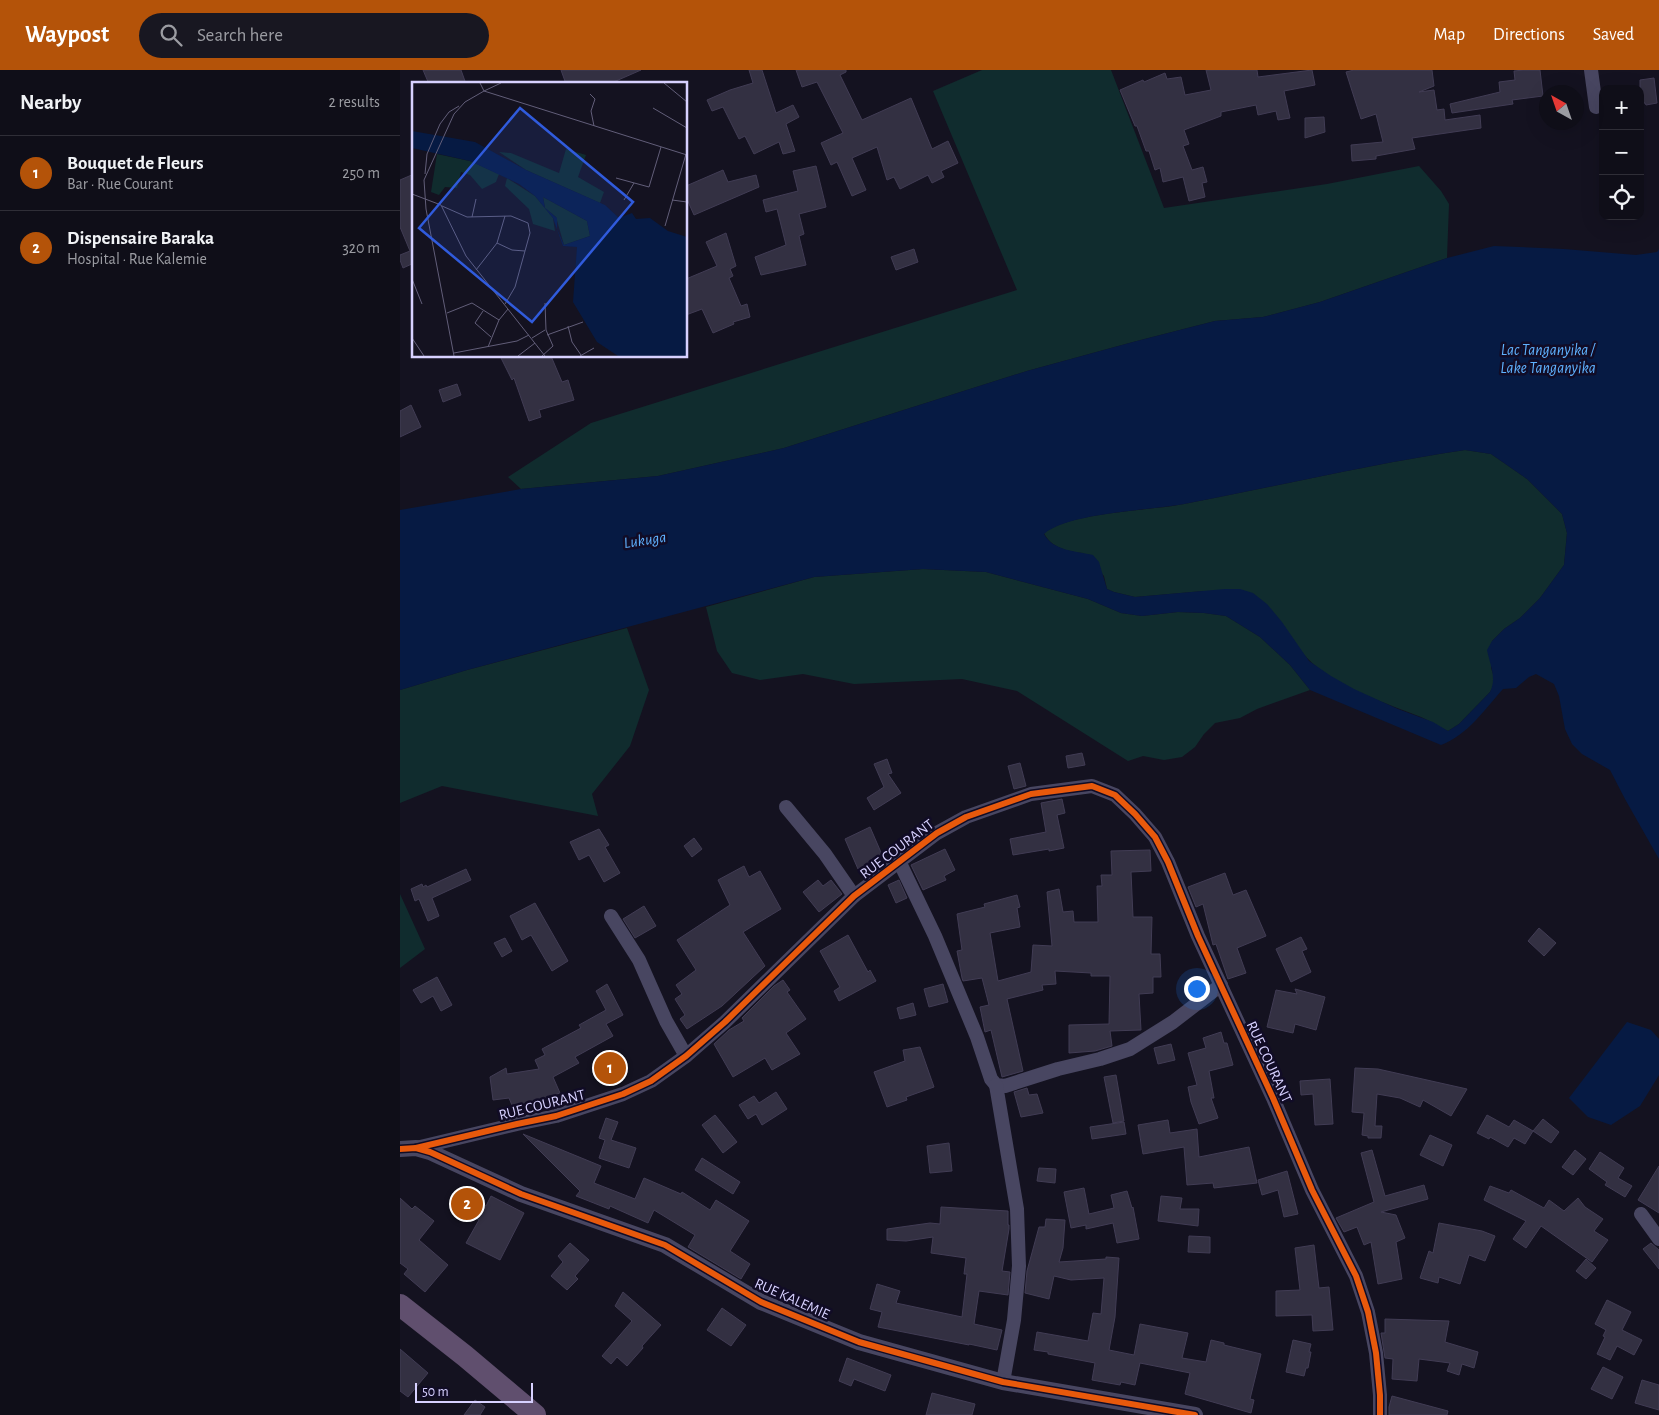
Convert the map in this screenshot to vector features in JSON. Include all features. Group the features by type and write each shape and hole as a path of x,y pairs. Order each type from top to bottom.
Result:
{"highway":[{"path":"400,1305 465,1356 535,1415"}],"street":[{"path":"1591,70 1596,108"},
{"name":"RUE COURANT","path":"408,1149 556,1116 594,1105 651,1081 686,1056 725,1022 854,896 937,833 966,817 1031,794 1092,786 1115,796 1135,814 1155,837 1168,862 1186,907 1273,1098 1312,1190 1356,1276 1368,1312 1374,1345 1380,1395 1380,1415"},
{"path":"786,807 825,854 854,896"},
{"path":"900,861 935,936 977,1037 991,1079 996,1085 1017,1209 1019,1266 1014,1320 1003,1382"},
{"path":"611,916 639,960 666,1021 686,1056"},
{"path":"996,1085 1005,1086 1130,1049 1174,1022 1220,984"},
{"name":"RUE KALEMIE","path":"408,1149 430,1152 521,1194 665,1245 761,1302 850,1339 1003,1382 1194,1415"},
{"path":"1641,1214 1659,1239"}],"green space":[{"path":"982,70 1111,70 1164,208 1327,184 1419,166 1441,191 1449,204 1447,258 1320,302 1263,317 1215,321 1133,342 1027,371 784,448 658,476 521,489 508,477 591,423 1017,290 933,91"},
{"path":"1465,450 1491,454 1527,479 1562,514 1567,533 1564,565 1540,598 1520,618 1504,629 1492,641 1491,668 1494,685 1490,692 1459,724 1448,731 1421,717 1340,683 1312,663 1301,651 1204,591 1135,597 1107,589 1104,576 1083,553 1066,550 1055,545 1044,533 1056,526 1091,516 1184,504 1360,468"},
{"path":"923,569 986,572 1088,599 1121,613 1142,616 1178,612 1226,616 1260,637 1290,665 1310,690 1257,709 1240,718 1215,723 1195,747 1182,757 1164,760 1143,756 1128,761 1017,691 962,679 854,684 803,674 760,680 732,673 717,651 706,607 814,577"},
{"path":"627,628 649,690 630,746 592,794 598,816 442,786 400,803 400,690 467,670"},
{"path":"400,894 425,949 400,968"}],"water":[{"name":"Lac Tanganyika / Lake Tanganyika","path":"1494,246 1636,255 1657,252 1659,249 1659,859 1610,770 1582,754 1572,744 1565,729 1559,696 1554,684 1536,674 1529,677 1516,688 1503,689 1468,728 1451,741 1441,745 1310,690 1290,665 1260,637 1226,616 1178,612 1142,616 1121,613 1088,599 986,572 923,569 814,577 467,670 400,690 400,510 521,489 658,476 784,448 1027,371 1133,342 1215,321 1263,317 1320,302 1447,258","holes":["1465,450 1491,454 1527,479 1562,514 1567,533 1564,565 1540,598 1520,618 1504,629 1492,641 1487,650 1493,677 1490,692 1459,724 1448,731 1433,722 1354,689 1309,661 1282,622 1267,604 1253,593 1240,589 1225,589 1135,597 1114,592 1107,589 1099,562 1093,555 1059,547 1048,540 1044,534 1055,527 1071,521 1110,513 1184,504"]},
{"path":"1627,1022 1651,1030 1659,1039 1659,1075 1640,1106 1611,1125 1588,1117 1569,1098"}],"building":[{"path":"423,70 461,70 465,82 428,82"},
{"path":"561,70 641,70 614,82 565,82"},
{"path":"749,70 762,70 776,113 793,105 799,117 786,124 795,151 783,154 779,142 754,154 745,136 739,139 723,107 712,111 707,100 753,83"},
{"path":"796,70 846,70 846,72 840,75 862,120 911,98 932,149 948,141 958,163 941,171 944,177 932,183 928,175 900,189 894,177 887,180 877,147 852,158 866,190 852,196 837,162 831,165 821,143 843,133 817,82 802,87"},
{"path":"1206,70 1257,70 1258,77 1312,70 1315,85 1284,91 1290,118 1278,120 1276,111 1258,115 1256,105 1221,112 1221,116 1184,130 1189,144 1183,146 1192,170 1203,167 1207,182 1202,183 1205,197 1189,201 1183,177 1163,182 1160,168 1155,170 1149,151 1146,151 1137,126 1135,126 1120,90 1165,73 1167,79 1181,77 1185,95 1211,90"},
{"path":"1354,70 1432,70 1434,86 1419,92 1434,90 1437,110 1444,109 1445,120 1480,115 1481,128 1412,138 1415,149 1376,156 1376,159 1352,161 1351,145 1383,142 1376,114 1361,119 1346,72"},
{"path":"1540,70 1542,85 1539,85 1539,97 1512,100 1513,104 1452,113 1450,104 1500,92 1499,82 1515,80 1514,71"},
{"path":"1654,78 1657,103 1646,105 1644,103 1644,85 1640,85 1640,80"},
{"path":"1324,117 1325,132 1305,138 1305,118"},
{"path":"816,166 826,207 799,214 804,234 799,236 806,265 761,275 755,257 786,245 777,209 766,212 763,200 798,191 793,171"},
{"path":"723,170 728,182 756,175 759,187 694,215 688,202 688,185"},
{"path":"412,175 412,264 403,268 400,255 410,251 400,227 400,180"},
{"path":"726,233 736,266 730,269 733,276 729,278 741,306 747,304 750,317 733,322 734,324 713,333 702,309 688,314 688,278 717,266 706,242"},
{"path":"914,249 918,262 896,270 891,257"},
{"path":"501,358 552,358 562,382 568,380 574,400 539,410 541,417 529,421 514,378 512,380"},
{"path":"457,384 461,395 443,402 439,390"},
{"path":"411,405 421,427 400,437 400,411"},
{"path":"1082,753 1085,765 1068,768 1066,756"},
{"path":"887,759 892,773 888,774 901,793 874,810 867,798 884,787 874,764"},
{"path":"1020,763 1026,786 1014,789 1008,766"},
{"path":"1062,799 1065,813 1057,815 1064,848 1013,855 1010,839 1046,832 1041,803"},
{"path":"870,827 883,857 858,869 845,839"},
{"path":"599,829 609,845 605,847 620,873 604,882 589,855 579,860 570,842"},
{"path":"694,838 702,849 692,857 684,846"},
{"path":"945,849 955,870 944,876 946,880 923,890 911,865"},
{"path":"1150,850 1151,871 1131,872 1133,917 1152,917 1151,954 1160,954 1161,977 1153,977 1153,993 1139,994 1141,1030 1110,1031 1112,1046 1095,1051 1069,1053 1069,1025 1109,1024 1110,976 1091,976 1091,973 1055,971 1056,984 1042,985 1043,990 1007,999 1023,1071 1002,1077 991,1030 985,1032 980,1007 989,1005 982,978 963,981 962,978 957,951 962,950 957,914 985,907 984,904 1017,895 1020,907 1017,908 1020,927 990,933 998,981 1031,972 1033,945 1052,946 1047,892 1059,889 1063,912 1073,911 1074,922 1098,922 1097,886 1102,886 1101,875 1112,875 1111,851"},
{"path":"744,866 749,877 760,871 781,909 743,932 765,966 722,1006 687,1029 680,1019 685,1015 675,999 682,994 676,985 696,970 677,940 730,905 718,880"},
{"path":"466,869 471,880 432,898 439,916 428,921 419,899 415,901 411,889 422,884 423,887 426,885 427,887"},
{"path":"1225,873 1233,895 1246,890 1266,936 1237,948 1246,973 1228,979 1216,944 1213,945 1203,904 1196,907 1188,887"},
{"path":"818,880 823,886 831,880 842,894 819,912 803,892"},
{"path":"899,880 907,898 896,903 888,885"},
{"path":"535,903 568,961 552,971 531,935 522,940 510,916"},
{"path":"644,906 656,926 635,938 623,919"},
{"path":"1539,928 1556,943 1544,956 1528,941"},
{"path":"848,935 868,972 870,970 876,981 839,1001 834,991 840,987 820,951"},
{"path":"1301,937 1307,949 1302,951 1311,972 1291,982 1276,949"},
{"path":"505,938 512,951 502,957 494,943"},
{"path":"437,977 452,1005 441,1011 433,996 421,1003 413,990"},
{"path":"783,980 790,990 787,992 806,1019 786,1033 800,1054 772,1070 765,1058 733,1077 714,1044 729,1030 744,1021 742,1018 774,986"},
{"path":"607,984 623,1015 606,1024 613,1036 575,1057 579,1063 553,1077 560,1093 514,1110 509,1098 493,1100 490,1077 506,1068 507,1074 539,1069 535,1060 545,1055 542,1049 581,1028 579,1025 606,1010 596,991"},
{"path":"943,984 948,1002 929,1007 924,989"},
{"path":"1295,989 1325,997 1316,1030 1295,1024 1293,1033 1267,1027 1276,990 1297,994"},
{"path":"913,1003 916,1015 900,1019 897,1008"},
{"path":"1221,1032 1224,1043 1227,1043 1233,1065 1209,1071 1214,1098 1211,1098 1218,1118 1199,1124 1188,1087 1197,1085 1188,1053 1206,1048 1203,1038"},
{"path":"1171,1044 1175,1060 1158,1064 1154,1048"},
{"path":"920,1047 934,1087 906,1097 907,1100 887,1107 874,1072 905,1061 903,1050"},
{"path":"1355,1068 1378,1069 1467,1089 1451,1116 1423,1100 1420,1107 1400,1098 1377,1094 1375,1126 1382,1126 1381,1138 1368,1138 1368,1136 1362,1135 1364,1113 1352,1112"},
{"path":"1116,1075 1124,1121 1113,1123 1104,1077"},
{"path":"1330,1079 1333,1124 1315,1125 1313,1094 1301,1095 1300,1081"},
{"path":"1027,1088 1029,1095 1037,1094 1043,1113 1021,1117 1014,1092"},
{"path":"776,1092 787,1109 762,1125 756,1114 748,1119 739,1105 754,1096 759,1103"},
{"path":"715,1115 737,1142 723,1153 702,1125"},
{"path":"1487,1115 1509,1127 1514,1120 1533,1131 1525,1144 1514,1138 1508,1147 1490,1137 1489,1139 1477,1133"},
{"path":"606,1118 618,1122 611,1140 636,1148 629,1168 599,1158 605,1140 599,1138"},
{"path":"1543,1119 1559,1132 1551,1143 1533,1131"},
{"path":"1168,1120 1170,1133 1197,1129 1199,1157 1249,1147 1257,1183 1214,1188 1213,1183 1187,1185 1184,1147 1143,1154 1138,1125"},
{"path":"1124,1122 1126,1134 1092,1139 1090,1127"},
{"path":"523,1134 601,1166 594,1183 635,1199 644,1178 681,1194 682,1192 710,1210 716,1200 749,1221 730,1251 750,1264 741,1279 688,1247 695,1235 654,1210 648,1223 610,1206 609,1209 576,1196 580,1191"},
{"path":"1430,1135 1452,1145 1443,1166 1420,1155"},
{"path":"949,1143 952,1171 930,1173 927,1146"},
{"path":"1372,1150 1385,1196 1424,1185 1428,1199 1381,1212 1396,1215 1405,1238 1396,1242 1402,1279 1378,1284 1371,1242 1364,1245 1357,1227 1344,1232 1336,1218 1374,1202 1361,1153"},
{"path":"1575,1150 1586,1159 1573,1175 1562,1167"},
{"path":"1600,1152 1624,1168 1618,1178 1632,1186 1625,1197 1605,1185 1607,1182 1589,1169"},
{"path":"702,1158 740,1182 733,1194 695,1170"},
{"path":"1659,1166 1659,1213 1638,1200"},
{"path":"1039,1168 1056,1169 1055,1183 1037,1181"},
{"path":"1287,1171 1298,1214 1284,1217 1278,1190 1262,1195 1258,1180"},
{"path":"1490,1186 1509,1193 1511,1190 1544,1208 1549,1200 1564,1211 1578,1198 1585,1207 1603,1219 1594,1231 1608,1240 1592,1262 1541,1226 1526,1248 1513,1239 1526,1221 1484,1200"},
{"path":"1084,1188 1089,1214 1114,1208 1111,1195 1127,1191 1133,1207 1139,1239 1117,1243 1113,1223 1086,1229 1086,1225 1071,1228 1064,1192"},
{"path":"462,1191 486,1206 491,1196 524,1213 500,1260 466,1243 479,1220 454,1205"},
{"path":"1161,1196 1182,1198 1180,1209 1199,1209 1198,1226 1158,1221"},
{"path":"400,1198 412,1209 415,1206 434,1221 419,1240 448,1265 425,1292 404,1274 408,1269 400,1263"},
{"path":"941,1207 1008,1211 1009,1229 1002,1271 1010,1272 1008,1295 979,1291 974,1324 1002,1330 997,1350 878,1327 882,1312 870,1309 877,1284 900,1291 896,1303 962,1317 967,1274 964,1274 966,1258 931,1253 933,1237 906,1241 887,1240 887,1229 930,1223 940,1224"},
{"path":"1046,1219 1065,1220 1063,1248 1059,1262 1106,1259 1106,1257 1119,1258 1115,1317 1109,1350 1134,1355 1140,1324 1188,1333 1182,1358 1206,1362 1211,1340 1261,1354 1250,1399 1254,1400 1251,1413 1185,1394 1190,1373 1140,1363 1135,1385 1121,1382 1120,1385 1092,1380 1095,1363 1034,1350 1037,1332 1088,1341 1093,1313 1101,1314 1104,1278 1071,1280 1054,1276 1049,1299 1025,1293 1027,1271 1039,1227 1045,1227"},
{"path":"1439,1223 1482,1231 1495,1236 1485,1261 1469,1255 1460,1284 1439,1277 1438,1283 1420,1278 1429,1251 1433,1253"},
{"path":"1189,1236 1210,1237 1210,1253 1188,1252"},
{"path":"570,1243 589,1260 575,1276 578,1279 567,1290 551,1276 563,1262 558,1256"},
{"path":"1651,1243 1659,1250 1659,1269 1643,1249"},
{"path":"1314,1245 1319,1288 1329,1287 1333,1330 1313,1331 1312,1315 1276,1316 1276,1291 1300,1290 1295,1248"},
{"path":"1586,1259 1596,1268 1586,1279 1576,1271"},
{"path":"623,1292 661,1325 627,1366 617,1357 611,1364 602,1356 632,1321 615,1306"},
{"path":"1607,1300 1631,1312 1622,1330 1642,1340 1634,1355 1617,1346 1610,1360 1597,1354 1605,1337 1603,1336 1606,1330 1595,1324"},
{"path":"722,1308 746,1325 731,1346 707,1330"},
{"path":"1385,1319 1449,1321 1445,1342 1478,1352 1474,1368 1462,1364 1459,1375 1447,1371 1450,1363 1419,1359 1417,1381 1392,1379 1393,1359 1385,1358 1381,1333 1385,1333"},
{"path":"1293,1340 1311,1344 1308,1368 1306,1368 1304,1376 1286,1372"},
{"path":"400,1349 428,1373 408,1397 400,1391"},
{"path":"847,1358 891,1375 885,1391 854,1379 851,1386 839,1381"},
{"path":"1603,1367 1623,1377 1612,1399 1591,1389"},
{"path":"1642,1380 1659,1385 1659,1410 1635,1403"},
{"path":"932,1393 975,1404 972,1415 926,1415"},
{"path":"1392,1396 1448,1411 1447,1415 1389,1415"},
{"path":"475,1400 485,1407 480,1415 464,1415"}],"cycle path":[{"path":"416,1148 556,1116 623,1094 651,1081 686,1056 725,1022 854,896 937,833 966,817 1031,794 1092,786 1115,795 1135,814 1155,837 1168,862 1198,936 1273,1098 1312,1190 1356,1276 1368,1312 1376,1353 1380,1415"},
{"path":"400,1149 416,1148 430,1152 521,1194 665,1245 761,1302 859,1342 1003,1382 1195,1415"}],"place":[{"name":"Bouquet de Fleurs","path":"610,1068"},
{"name":"Dispensaire Baraka","path":"467,1204"}],"water label":[{"name":"Lukuga","path":"645,540"}]}
